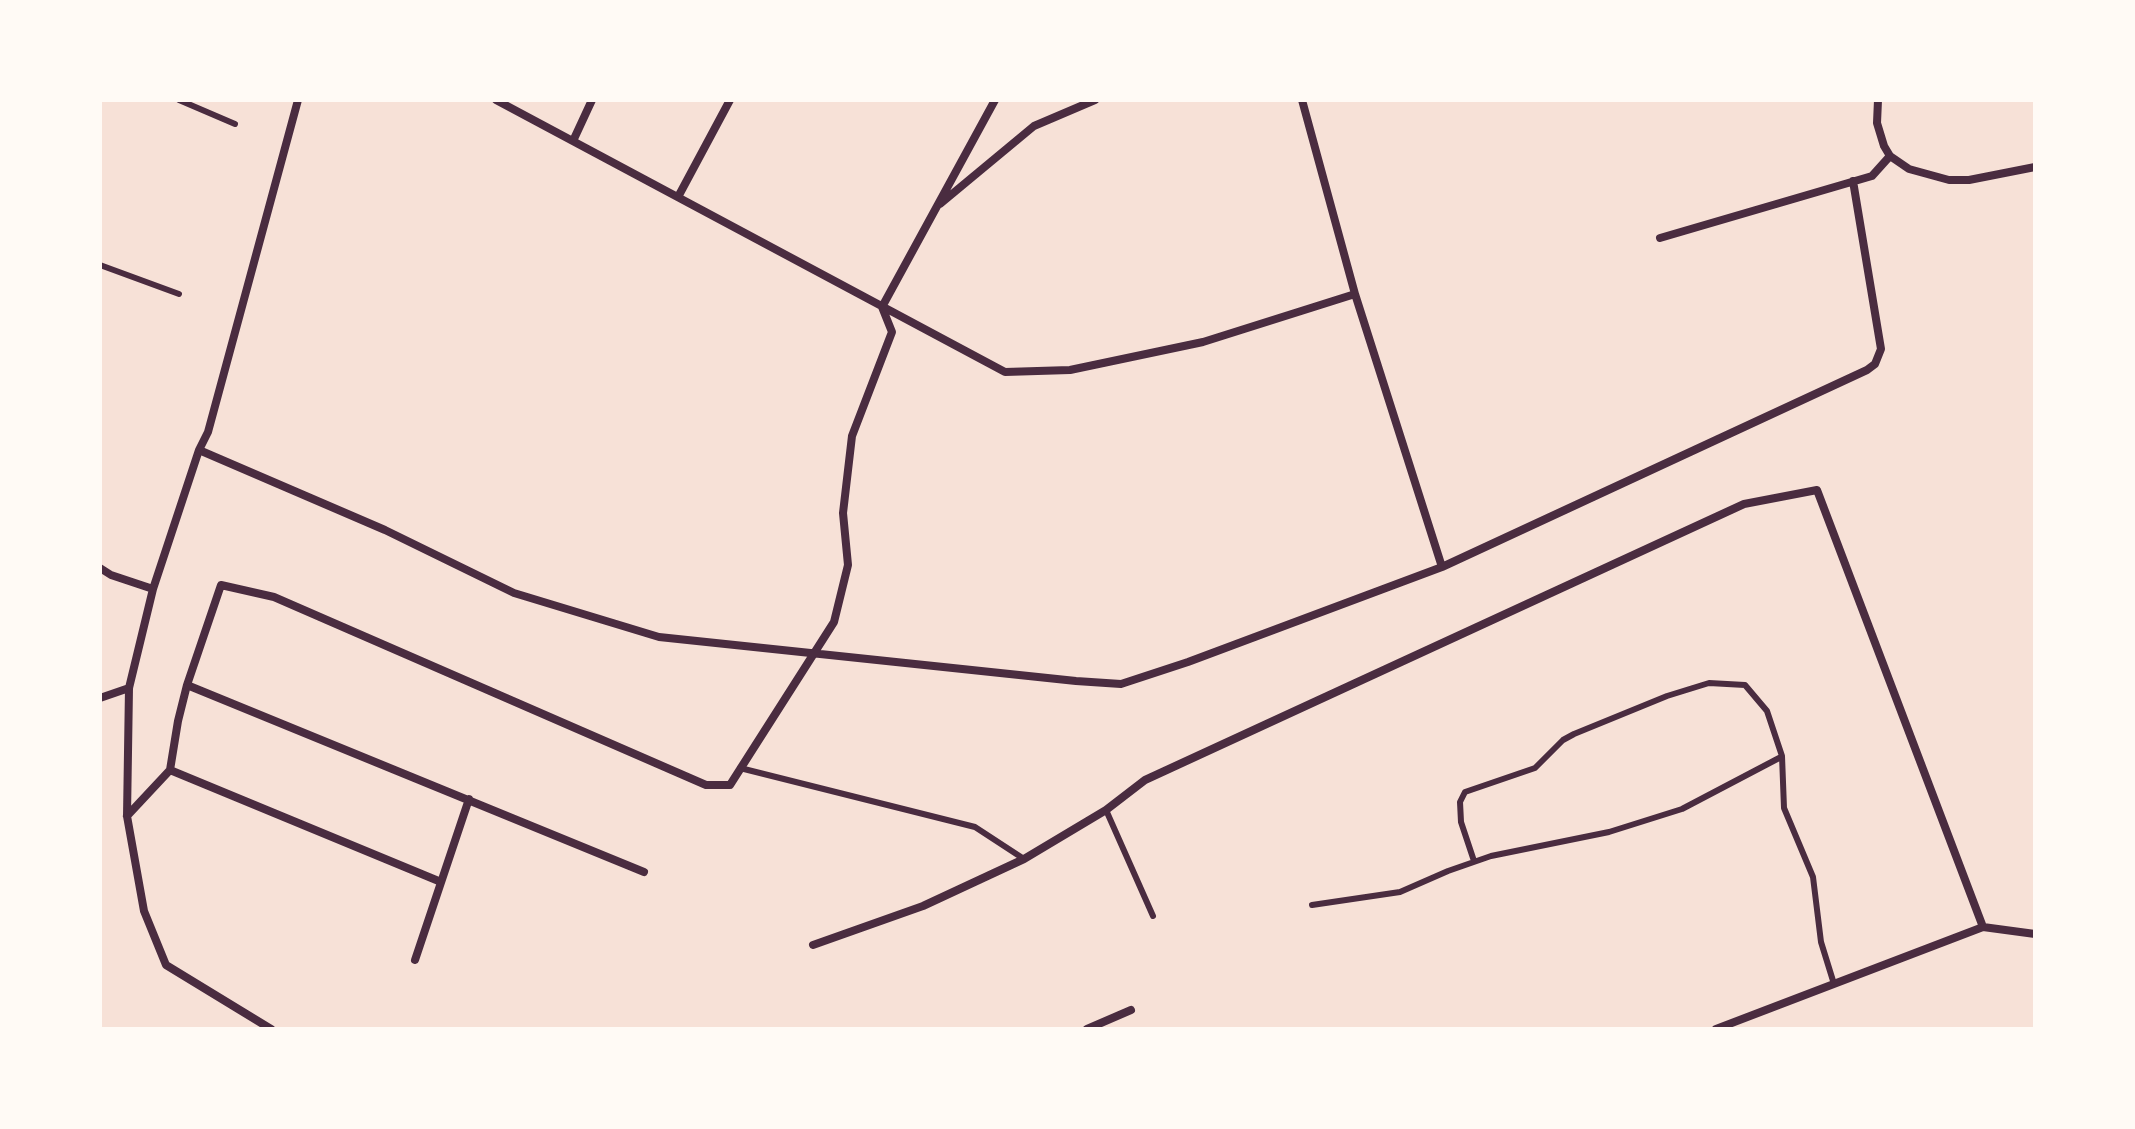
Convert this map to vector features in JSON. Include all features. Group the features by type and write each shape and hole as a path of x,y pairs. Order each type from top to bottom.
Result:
{"street":[{"path":"271,1029 166,965 144,911 127,816 129,688 153,589 199,450 208,432 298,100"},
{"path":"496,100 1005,372 1070,370 1203,342 1355,294"},
{"path":"573,141 592,100"},
{"path":"678,197 730,100"},
{"path":"882,307 995,100"},
{"path":"937,207 1034,126 1095,100"},
{"path":"1302,100 1355,294 1442,567"},
{"path":"1878,100 1879,136 1890,156 1909,169 1928,177 1969,180 2035,167"},
{"path":"1660,238 1872,176 1890,156"},
{"path":"199,450 385,530 514,593 659,637 1121,684 1442,567 1875,364 1880,355 1880,341 1853,181"},
{"path":"127,816 170,770 187,685 221,585 274,597 706,785 730,785 834,622 848,565 843,513 852,436 892,332 882,307"},
{"path":"813,945 923,906 1024,859 1106,810 1145,780 1744,504 1817,490 1983,927"},
{"path":"100,568 111,575 153,589"},
{"path":"187,685 644,872"},
{"path":"100,698 129,688"},
{"path":"170,770 441,882"},
{"path":"415,960 469,799"},
{"path":"1716,1029 1983,927 2035,934"},
{"path":"1087,1029 1131,1010"}],"lane":[{"path":"179,100 235,124"},
{"path":"100,265 179,294"},
{"path":"1474,861 1461,822 1460,802 1465,792 1535,768 1563,740 1667,696 1709,683 1745,685 1767,711 1782,756 1784,808 1813,877 1821,942 1834,984"},
{"path":"1312,905 1400,892 1474,861 1609,832 1682,809 1782,756"},
{"path":"740,768 975,827 1024,859"},
{"path":"1106,810 1153,916"}]}
